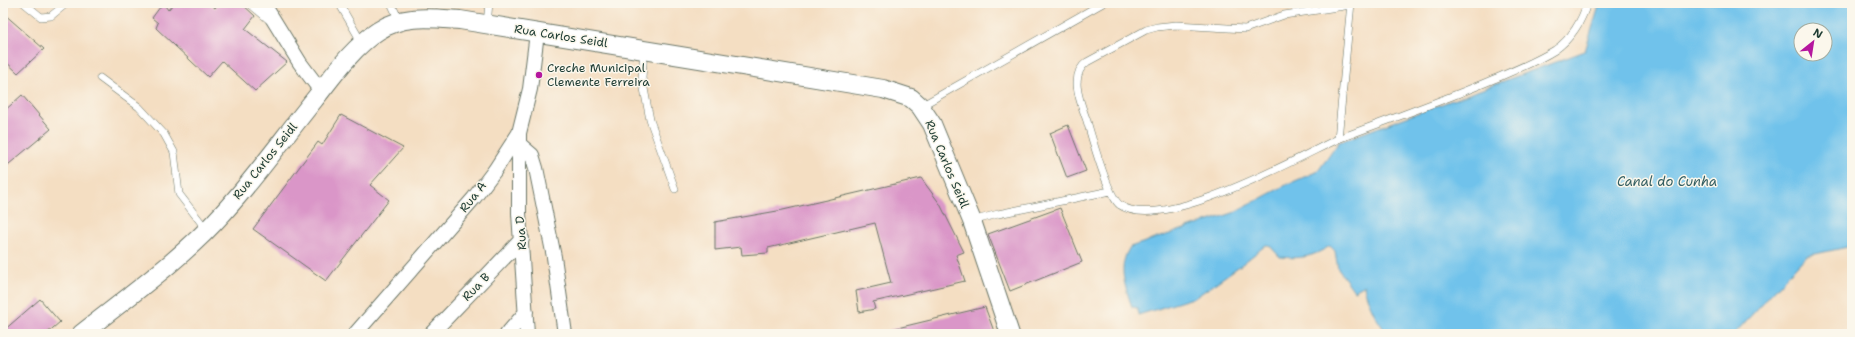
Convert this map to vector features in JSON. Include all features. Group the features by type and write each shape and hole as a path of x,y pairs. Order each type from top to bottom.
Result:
{"street":[{"path":"263,3 300,63 321,91"},
{"name":"Rua Carlos Seidl","path":"81,334 175,259 222,214 251,180 321,91 362,43 379,30 399,20 423,17 487,24 883,89 911,98 920,106 932,124 972,221 1010,334"},
{"name":"Rua A","path":"355,334 474,198 519,138 530,89 538,33"},
{"path":"519,138 532,155 536,168 554,257 565,334"},
{"name":"Rua D","path":"519,138 522,239 528,334"},
{"name":"Rua B","path":"431,334 522,239"},
{"path":"507,334 526,312"}],"lane":[{"path":"24,3 41,17 51,16 67,3"},
{"path":"249,3 276,25"},
{"path":"339,3 362,43"},
{"path":"391,3 399,20"},
{"path":"487,24 489,3"},
{"path":"920,106 1103,3"},
{"path":"1338,139 1351,4 1284,15 1245,29 1176,25 1156,27 1146,30 1084,64 1077,77 1081,103 1110,191 1120,205 1132,210 1159,210 1189,204 1226,192 1338,139 1457,95 1532,62 1555,49 1567,39 1577,26 1587,3"},
{"path":"644,50 642,78 650,120 675,189"},
{"path":"100,78 139,107 164,134 174,152 179,194 206,230"},
{"path":"972,221 998,214 1110,191"}],"water":[{"name":"Canal do Cunha","path":"1600,3 1852,3 1852,246 1806,256 1734,334 1388,334 1373,312 1366,294 1364,287 1365,285 1354,291 1338,269 1335,251 1330,246 1318,253 1295,258 1280,257 1269,245 1266,245 1196,297 1138,315 1138,308 1132,307 1125,284 1123,269 1126,254 1130,247 1233,213 1286,185 1318,171 1339,142 1585,51"}],"building":[{"path":"163,3 168,10 174,3 209,3 215,8 219,3 241,3 255,16 245,29 287,62 255,91 222,61 208,77 156,28 158,23 152,18"},
{"path":"3,13 44,49 18,73 3,59"},
{"path":"22,95 51,129 3,169 3,112"},
{"path":"341,115 403,148 370,185 389,200 326,281 253,229 318,142 322,145"},
{"path":"1068,125 1086,171 1067,178 1050,133"},
{"path":"921,178 940,204 964,252 956,255 965,281 873,302 875,309 859,312 856,291 891,283 875,223 768,248 768,253 742,255 741,247 715,250 715,222 783,210"},
{"path":"1060,208 1082,262 1010,291 988,234"},
{"path":"40,299 60,322 46,334 3,334 3,331"},
{"path":"985,307 995,334 889,334 889,330"}],"place":[{"name":"Creche Municipal Clemente Ferreira","path":"539,75"}]}
